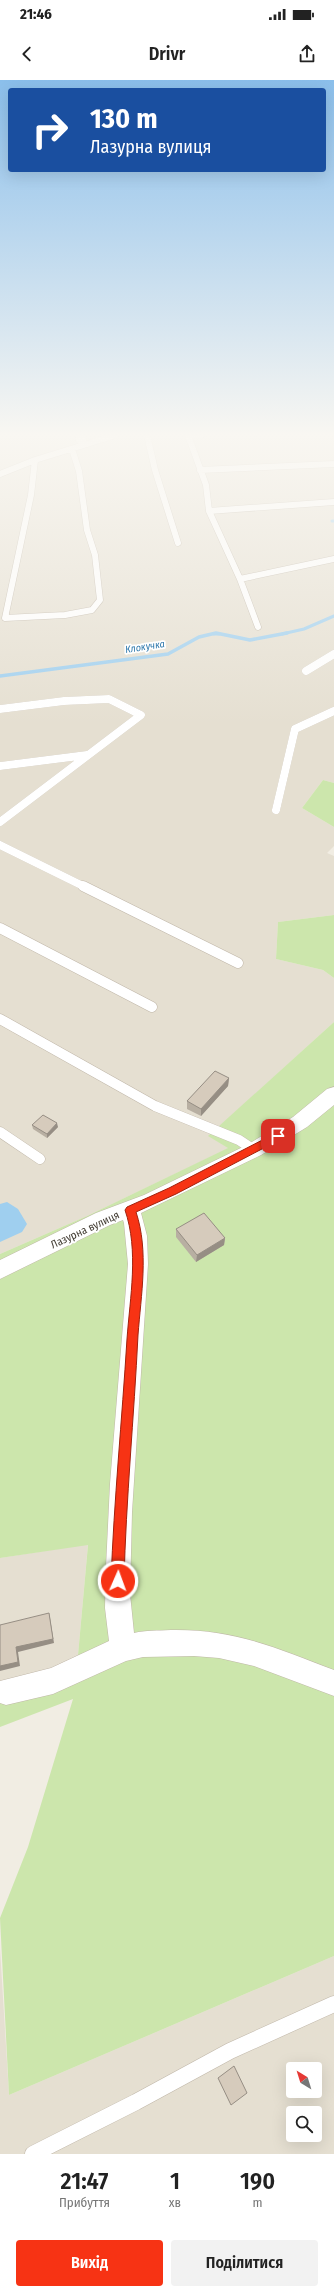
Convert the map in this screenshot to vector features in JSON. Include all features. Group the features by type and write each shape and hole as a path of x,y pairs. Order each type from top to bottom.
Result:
{"street":[{"name":"Лазурна вулиця","path":"0,1270 102,1219 130,1210 254,1150 300,1122 334,1094"},
{"path":"124,1648 117,1612 120,1505 129,1407 138,1253 137,1230 130,1210"},
{"path":"6,1692 53,1681 124,1648 151,1644 194,1643 219,1645 254,1653 334,1683"}],"lane":[{"path":"23,532 5,618 65,615 92,610 100,600 95,555 88,532"},
{"path":"174,532 178,543"},
{"path":"218,532 240,579 258,627"},
{"path":"240,579 334,559"},
{"path":"306,671 334,654"},
{"path":"0,709 64,701 109,699 141,715 0,822"},
{"path":"276,810 295,729 334,711"},
{"path":"0,766 88,755"},
{"path":"0,845 238,963"},
{"path":"0,928 152,1007"},
{"path":"0,1019 154,1106 240,1140 254,1150"},
{"path":"0,1132 40,1159"},
{"path":"33,2154 136,2102 230,2051 334,2004"}],"shaded area":[{"path":"0,532 334,532 334,783 323,780 302,808 334,827 334,846 327,853 334,856 334,915 278,922 276,959 323,970 334,978 334,1022 209,1136 229,1148 87,1216 0,1254"},
{"path":"88,1544 77,1666 0,1697 0,1558"},
{"path":"0,1949 9,2095 334,1956 334,2154 0,2154"}],"green space":[{"path":"323,780 334,783 334,827 302,808"},
{"path":"334,915 334,978 323,970 276,959 278,922"},
{"path":"334,1022 334,1956 9,2095 0,1918 28,1847 73,1699 0,1727 0,1697 77,1666 88,1545 0,1558 0,1254 87,1216 228,1148 208,1136"}],"water":[{"path":"7,1202 18,1209 27,1224 22,1232 0,1242 0,1204"}],"building":[{"path":"215,1071 229,1078 201,1109 187,1101"},
{"path":"43,1115 57,1123 47,1134 32,1125"},
{"path":"204,1213 225,1238 197,1255 176,1229"},
{"path":"49,1613 53,1639 16,1647 18,1662 0,1666 0,1625"},
{"path":"234,2066 247,2093 231,2105 218,2078"}],"waterway":[{"name":"Клокучка","path":"283,634 304,629 334,616"},
{"name":"Клокучка","path":"0,676 168,654 199,637 216,633 250,640 283,634"},
{"name":"Клокучка","path":"214,634 219,634"}],"route":[{"path":"118,1581 121,1483 129,1407 138,1260 137,1230 130,1210 172,1191 254,1150 278,1136"}]}
